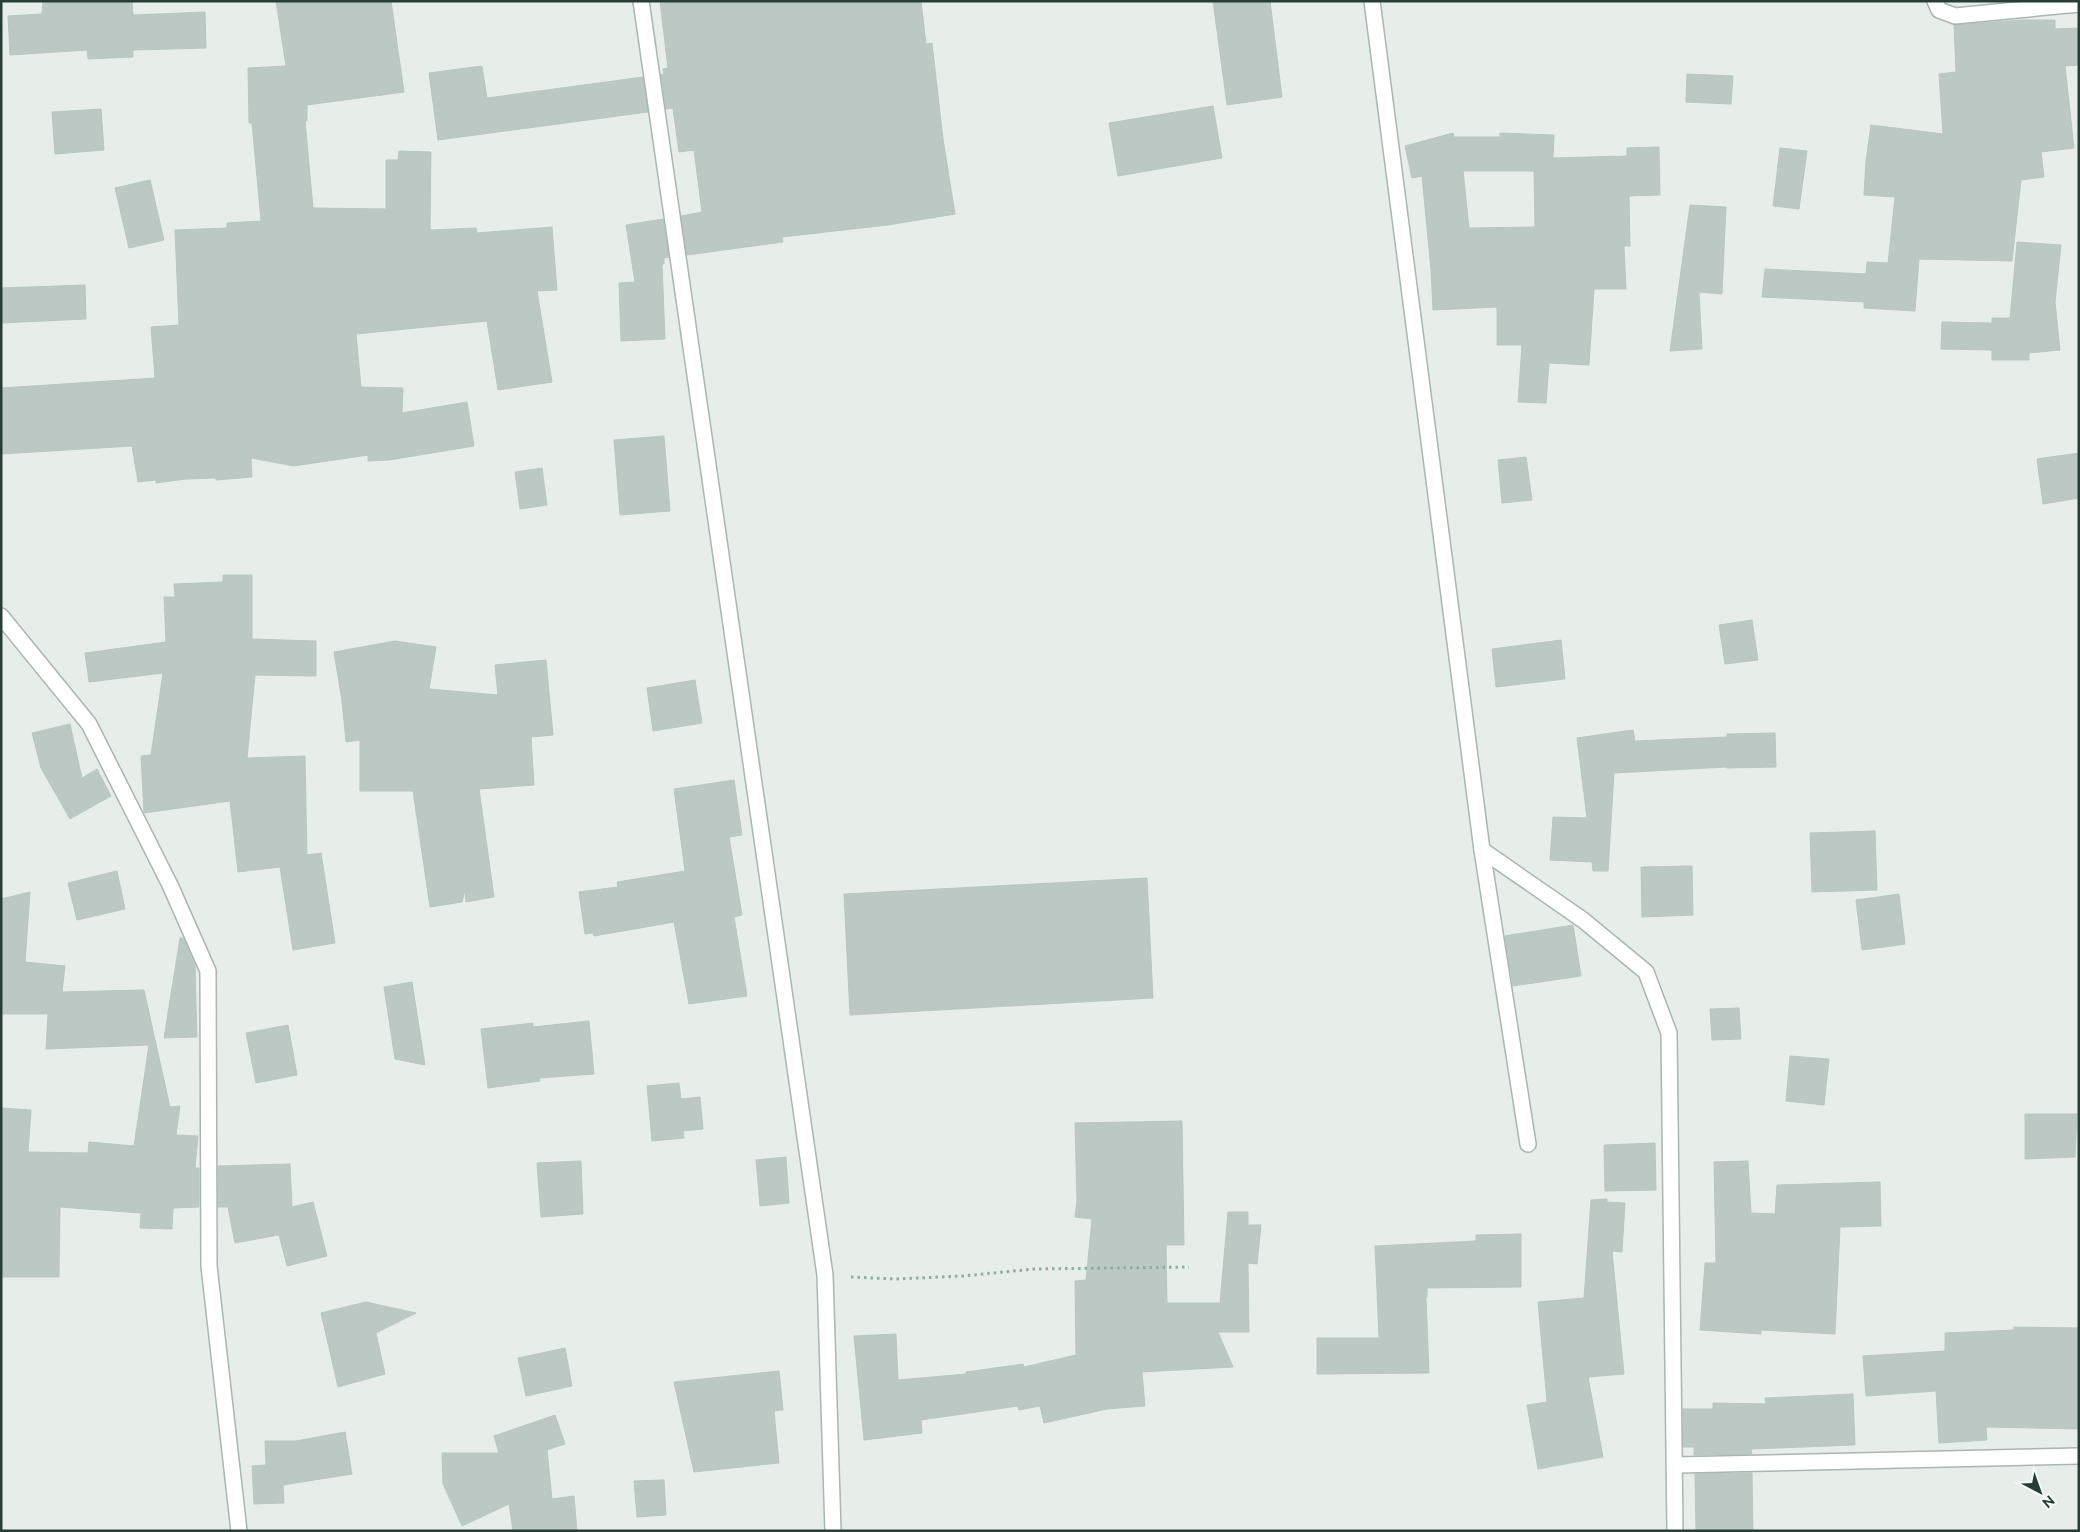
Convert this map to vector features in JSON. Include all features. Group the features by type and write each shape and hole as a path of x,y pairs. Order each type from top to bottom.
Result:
{"street":[{"path":"641,1 825,1275 833,1531"},
{"path":"1372,1 1482,850 1528,1144"},
{"path":"1935,1 1939,10 1955,16 2079,4"},
{"path":"1,616 89,724 170,885 208,971 209,1266 239,1531"},
{"path":"1482,850 1583,920 1646,972 1669,1033 1676,1465 1675,1531"},
{"path":"1676,1465 2079,1456"}],"path":[{"path":"825,1275 895,1279 963,1276 1034,1269 1188,1266"}],"building":[{"path":"43,1 132,1 133,15 205,12 206,48 133,50 133,57 88,59 87,50 10,55 8,16 42,14"},
{"path":"276,1 391,1 404,92 307,105 307,121 305,121 313,208 386,209 386,160 398,160 399,151 431,152 430,230 476,228 477,233 552,227 557,290 537,291 552,382 498,390 487,321 356,334 361,387 403,388 402,413 467,402 474,446 389,460 368,461 368,455 294,466 251,458 252,477 216,480 216,478 186,479 156,483 156,480 138,482 132,446 1,454 1,388 155,378 151,327 179,325 175,230 227,228 227,223 261,221 252,123 249,123 248,68 286,66"},
{"path":"660,1 921,1 926,44 932,43 943,139 955,214 888,225 782,237 783,242 687,255 681,216 702,212 694,150 679,152 673,108 666,109 661,75 664,74 663,69 668,68"},
{"path":"1213,1 1270,1 1282,97 1227,105"},
{"path":"2022,20 2055,20 2055,29 2079,28 2079,65 2065,66 2074,148 2041,152 2044,177 2021,180 2012,261 1919,259 1915,311 1864,308 1864,302 1762,297 1765,269 1866,274 1867,262 1888,263 1895,197 1864,195 1871,125 1943,134 1939,74 1956,72 1954,25"},
{"path":"482,66 487,98 643,77 648,112 438,140 429,73"},
{"path":"1687,74 1733,76 1731,104 1686,102"},
{"path":"1213,106 1222,158 1118,176 1109,123"},
{"path":"101,109 104,150 55,154 52,112"},
{"path":"1453,133 1454,137 1500,137 1500,133 1554,135 1553,158 1627,156 1627,148 1659,147 1660,195 1629,196 1630,246 1624,246 1626,289 1594,289 1589,365 1549,363 1546,403 1518,402 1522,345 1497,345 1497,307 1433,310 1422,176 1412,178 1405,146","holes":["1463,171 1534,171 1535,227 1469,228"]},
{"path":"1780,148 1807,151 1799,209 1773,206"},
{"path":"150,180 164,240 129,248 115,188"},
{"path":"1690,205 1726,207 1722,294 1699,292 1702,349 1670,351"},
{"path":"663,219 669,257 664,258 664,264 662,264 665,339 621,341 619,283 635,282 626,225"},
{"path":"2017,242 2061,245 2055,302 2060,350 2029,353 2029,360 1992,360 1992,350 1941,349 1942,322 1992,323 1992,318 2010,318"},
{"path":"85,285 86,319 1,323 1,288"},
{"path":"664,436 670,511 620,515 614,440"},
{"path":"2079,453 2079,498 2043,504 2037,459"},
{"path":"1526,457 1532,500 1502,503 1498,460"},
{"path":"542,468 547,505 520,509 515,472"},
{"path":"223,575 252,575 252,639 316,641 316,676 255,675 247,758 305,756 307,855 321,853 335,943 293,950 280,867 238,872 230,801 144,813 141,756 151,755 163,673 89,682 85,653 166,642 164,597 175,597 174,584 223,582"},
{"path":"1752,620 1758,660 1725,664 1719,625"},
{"path":"1561,640 1565,679 1496,687 1492,649"},
{"path":"395,641 436,647 429,689 498,695 495,665 546,660 553,735 531,737 534,785 479,789 494,897 466,902 465,890 462,902 430,907 413,791 360,791 360,740 346,742 334,652"},
{"path":"695,680 702,723 653,731 647,688"},
{"path":"70,724 82,778 97,769 111,796 70,819 41,768 32,733"},
{"path":"1633,730 1635,741 1727,737 1727,734 1775,733 1776,767 1727,767 1614,773 1608,871 1593,871 1592,862 1550,860 1553,817 1587,818 1577,738"},
{"path":"734,780 742,835 729,837 742,915 734,917 747,996 689,1004 674,922 594,936 593,933 585,934 579,892 618,887 617,882 685,871 674,789"},
{"path":"1875,831 1877,890 1812,892 1810,833"},
{"path":"1692,866 1693,915 1642,917 1641,867"},
{"path":"117,871 125,909 77,920 68,883"},
{"path":"1147,878 1153,998 850,1015 844,894"},
{"path":"30,892 25,962 65,966 62,992 144,990 170,1107 180,1106 176,1135 198,1136 195,1168 199,1168 199,1207 173,1208 172,1229 140,1228 141,1213 60,1207 59,1277 1,1277 1,1108 31,1110 28,1152 88,1153 89,1142 134,1146 149,1045 46,1049 48,1014 1,1014 1,899"},
{"path":"1899,894 1905,944 1862,950 1856,900"},
{"path":"1573,925 1581,976 1513,986 1505,936"},
{"path":"180,938 183,938 195,965 197,1037 164,1038"},
{"path":"412,982 425,1065 395,1059 384,987"},
{"path":"1739,1008 1741,1039 1712,1040 1710,1009"},
{"path":"589,1021 594,1074 539,1078 540,1081 488,1088 481,1029 533,1023 533,1027"},
{"path":"288,1025 297,1075 256,1083 246,1033"},
{"path":"1790,1056 1829,1059 1824,1105 1786,1101"},
{"path":"679,1083 681,1099 700,1097 703,1129 683,1131 684,1138 652,1141 647,1086"},
{"path":"2025,1114 2077,1114 2075,1157 2025,1159"},
{"path":"1182,1121 1184,1245 1166,1245 1167,1303 1220,1303 1228,1212 1248,1212 1248,1225 1261,1225 1257,1264 1248,1263 1249,1332 1218,1332 1233,1367 1142,1372 1145,1406 1107,1409 1044,1423 1040,1406 1019,1410 1018,1406 921,1420 922,1433 864,1440 854,1336 896,1334 898,1380 966,1374 966,1372 1023,1364 1024,1367 1076,1355 1075,1281 1086,1280 1092,1219 1075,1217 1077,1201 1075,1123"},
{"path":"1655,1143 1656,1190 1605,1191 1604,1145"},
{"path":"786,1157 789,1203 760,1206 756,1160"},
{"path":"581,1161 583,1214 541,1217 537,1163"},
{"path":"1748,1161 1751,1213 1775,1214 1777,1185 1880,1182 1881,1226 1840,1227 1835,1334 1761,1330 1761,1334 1700,1330 1705,1263 1716,1263 1714,1162"},
{"path":"290,1164 292,1207 313,1202 327,1256 287,1266 279,1235 235,1243 228,1207 218,1207 218,1166"},
{"path":"1607,1199 1607,1202 1625,1203 1622,1252 1612,1251 1624,1374 1588,1377 1603,1457 1538,1469 1527,1405 1547,1402 1538,1302 1584,1298 1591,1200"},
{"path":"1521,1234 1521,1287 1427,1288 1429,1373 1317,1374 1317,1338 1379,1338 1375,1246 1476,1241 1476,1235"},
{"path":"366,1302 416,1313 376,1333 385,1374 338,1387 321,1313"},
{"path":"2014,1327 2079,1328 2079,1429 1986,1427 1987,1440 1939,1443 1936,1391 1866,1396 1863,1356 1945,1351 1945,1333 2014,1330"},
{"path":"565,1348 572,1386 526,1396 518,1358"},
{"path":"779,1371 783,1410 774,1411 779,1463 694,1472 674,1382"},
{"path":"1853,1394 1855,1445 1751,1449 1752,1454 1694,1455 1694,1447 1683,1447 1683,1409 1713,1409 1713,1403 1766,1404 1765,1398"},
{"path":"555,1415 565,1444 547,1450 552,1499 574,1496 577,1531 513,1531 509,1504 462,1526 443,1484 442,1453 499,1453 494,1436"},
{"path":"345,1432 352,1474 283,1485 284,1503 254,1504 252,1466 266,1465 265,1441 296,1441"},
{"path":"1752,1473 1753,1531 1696,1531 1695,1474"},
{"path":"664,1480 666,1515 637,1517 634,1481"}]}
